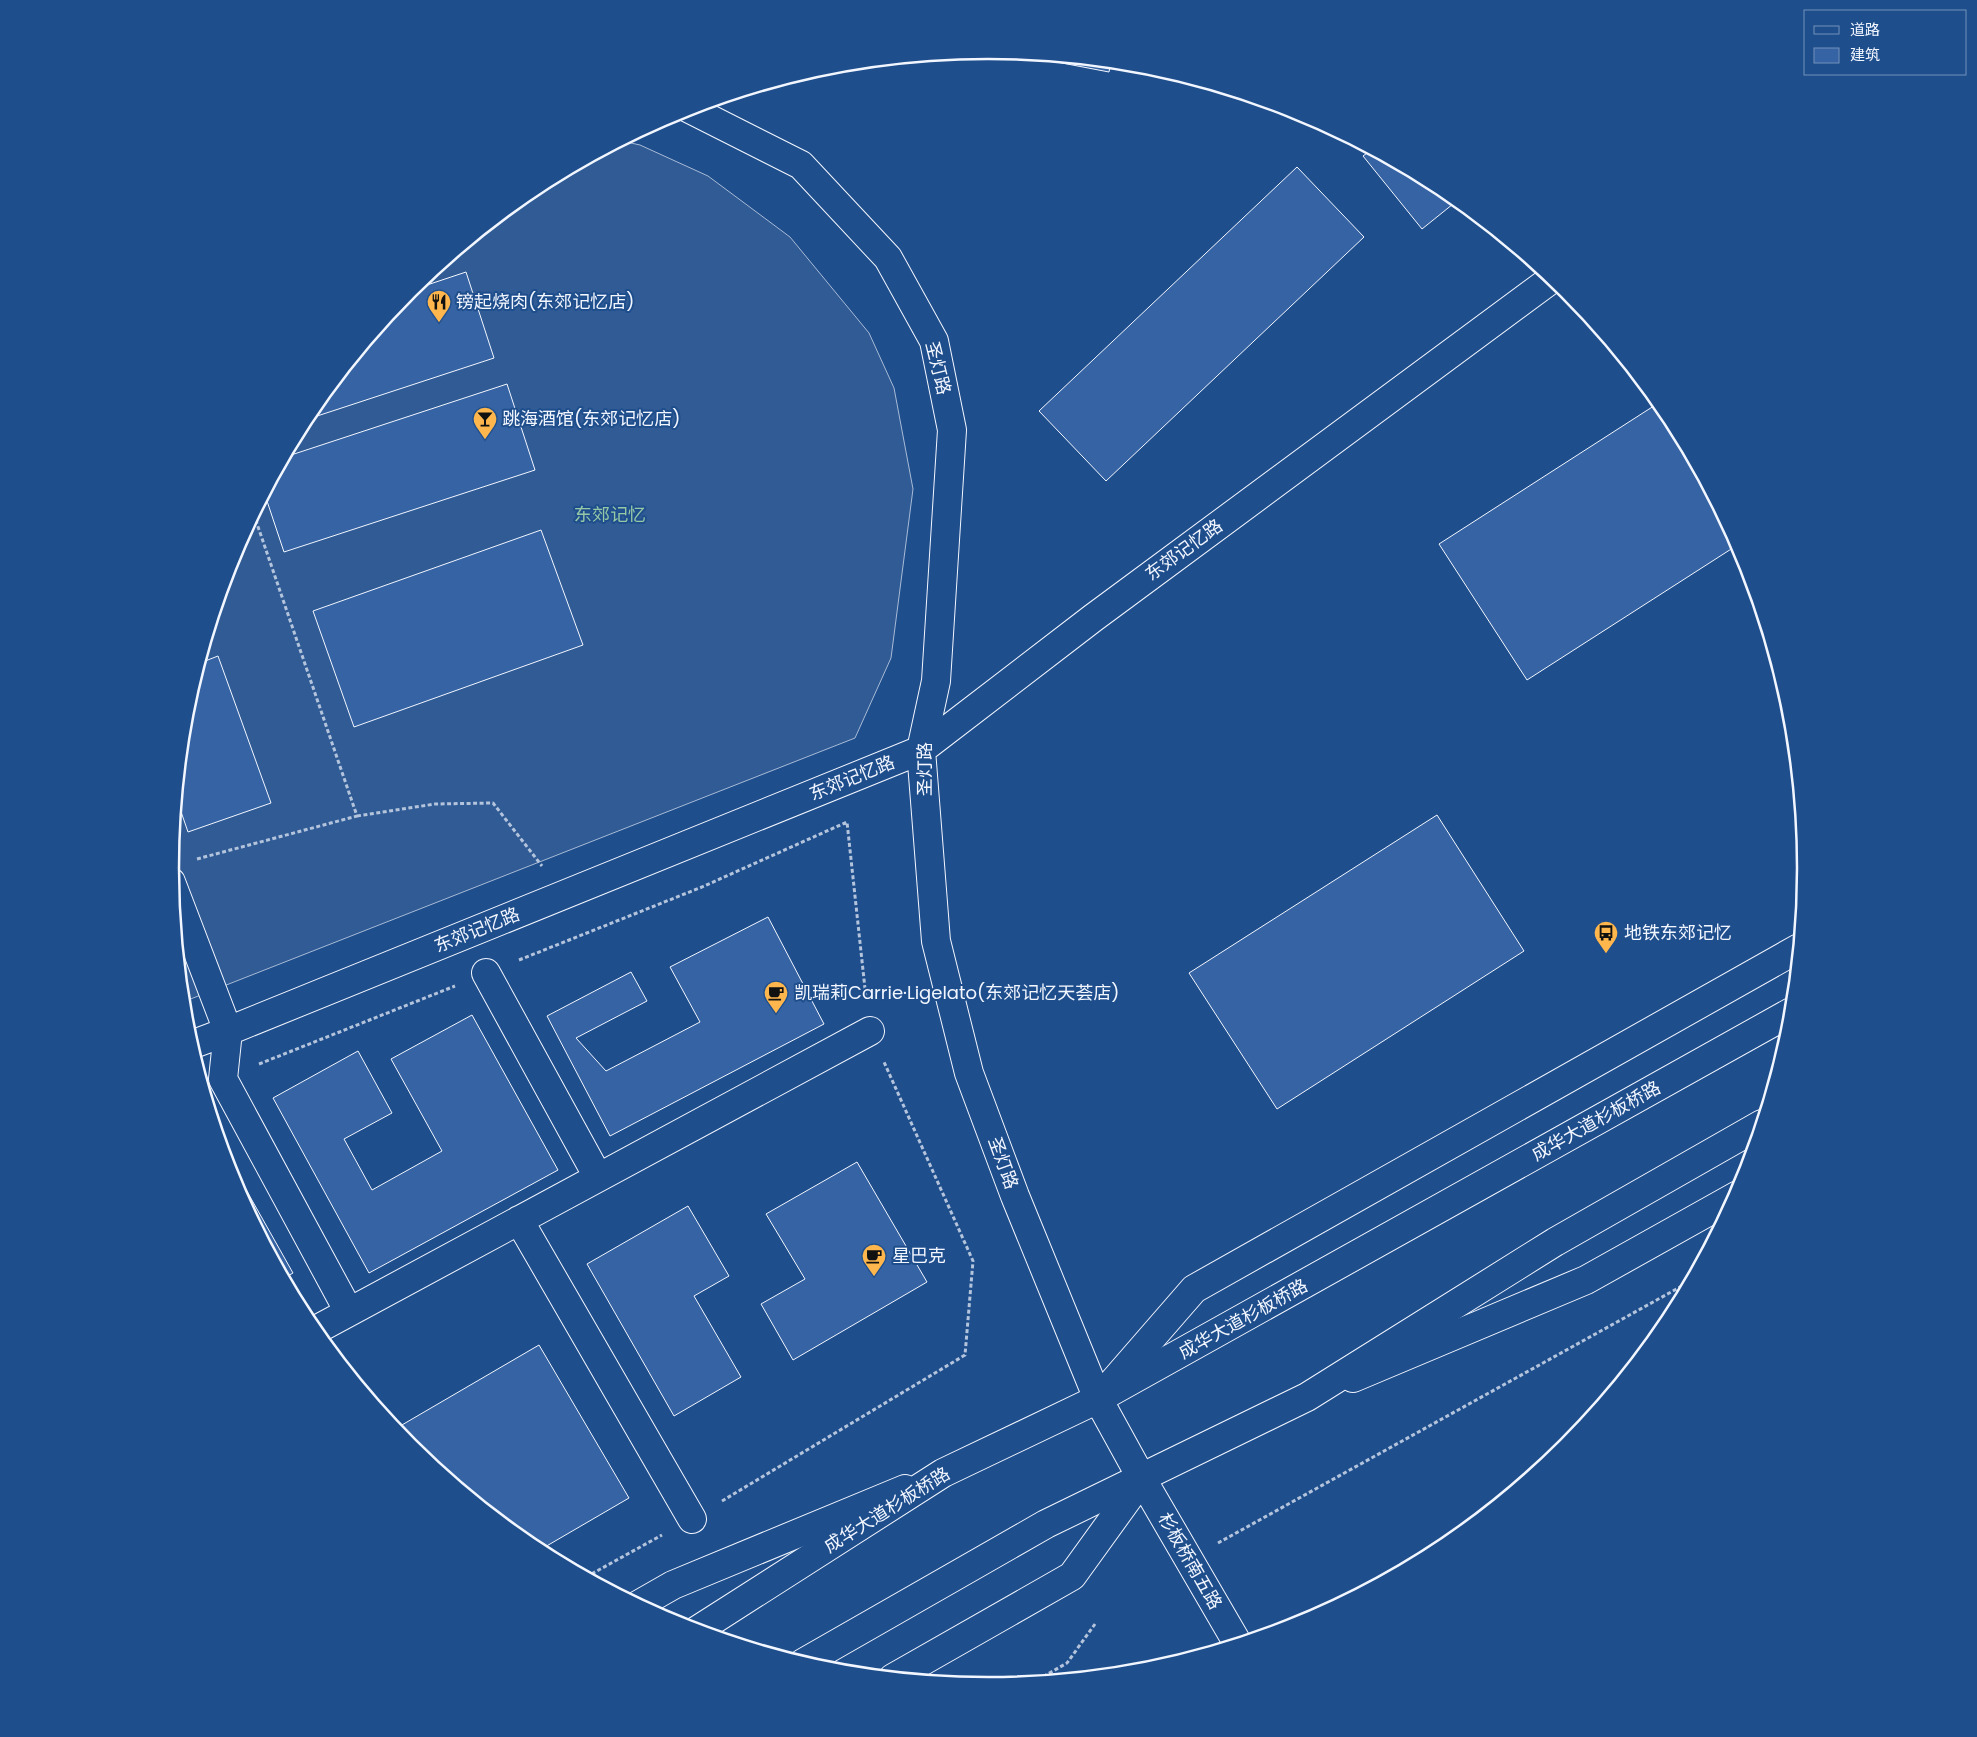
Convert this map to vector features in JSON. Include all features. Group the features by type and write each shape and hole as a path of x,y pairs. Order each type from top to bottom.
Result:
{"street":[{"name":"圣灯路","path":"698,113 801,165 888,258 934,341 952,430 936,680 920,750 936,941 970,1073 1015,1196 1098,1399 1142,1479"},
{"name":"东郊记忆路","path":"198,1042 565,895 920,750 1101,612 1547,283"},
{"path":"180,905 228,1031 223,1079 349,1312"},
{"path":"1098,1399 1194,1289 1794,951"},
{"path":"486,973 598,1177"},
{"name":"成华大道杉板桥路","path":"704,1626 943,1473 1098,1399 1785,1016"},
{"path":"321,1327 870,1031"},
{"path":"1307,1397 1555,1242 1755,1128"},
{"path":"811,1658 1046,1524 1142,1479 1307,1397 1586,1280 1726,1201"},
{"path":"519,1220 692,1519"},
{"path":"644,1601 673,1585 943,1473"},
{"path":"902,1673 1072,1576 1142,1479"},
{"name":"杉板桥南五路","path":"1142,1479 1235,1639"}],"path":[{"path":"256,522 357,816"},
{"path":"189,861 357,816 435,804 493,803 565,895"},
{"path":"1189,1559 1681,1287"},
{"path":"1043,1677 1067,1663 1095,1624"}],"shaded area":[{"name":"东郊记忆","path":"629,143 640,145 708,176 790,237 869,333 894,388 913,489 891,658 855,738 190,999 180,921 179,868 180,816 186,763 194,711 206,659 240,559 262,510 287,464 315,419 346,376 416,296 496,226 539,195 584,167"}],"building":[{"path":"1054,61 1110,68 1109,72"},
{"path":"1367,153 1393,167 1452,205 1422,229 1363,156"},
{"path":"1297,167 1364,237 1106,481 1039,411"},
{"path":"466,272 494,358 317,416 346,376 380,335 428,285"},
{"path":"507,384 535,470 284,552 267,501 293,454"},
{"path":"1653,407 1690,464 1715,510 1732,548 1527,680 1439,544"},
{"path":"541,530 583,645 354,727 313,611"},
{"path":"218,656 271,803 188,832 181,811 194,711 206,661"},
{"path":"1437,815 1524,951 1277,1109 1189,973"},
{"path":"768,917 824,1024 610,1136 547,1016 631,972 647,1001 576,1038 606,1071 700,1022 670,967"},
{"path":"472,1015 558,1170 369,1273 273,1098 358,1051 392,1113 344,1139 372,1190 442,1151 391,1059"},
{"path":"857,1162 927,1282 793,1360 761,1304 805,1279 766,1214"},
{"path":"242,1183 293,1273 289,1275 287,1273 262,1227"},
{"path":"688,1206 729,1276 694,1296 741,1377 674,1416 587,1264"},
{"path":"539,1345 629,1498 546,1546 496,1511 455,1477 401,1425"}],"place":[{"name":"镑起烧肉(东郊记忆店)","path":"439,323"},
{"name":"跳海酒馆(东郊记忆店)","path":"485,440"},
{"name":"地铁东郊记忆","path":"1606,954"},
{"name":"凯瑞莉Carrie·Ligelato(东郊记忆天荟店)","path":"776,1014"},
{"name":"星巴克","path":"874,1277"}]}
